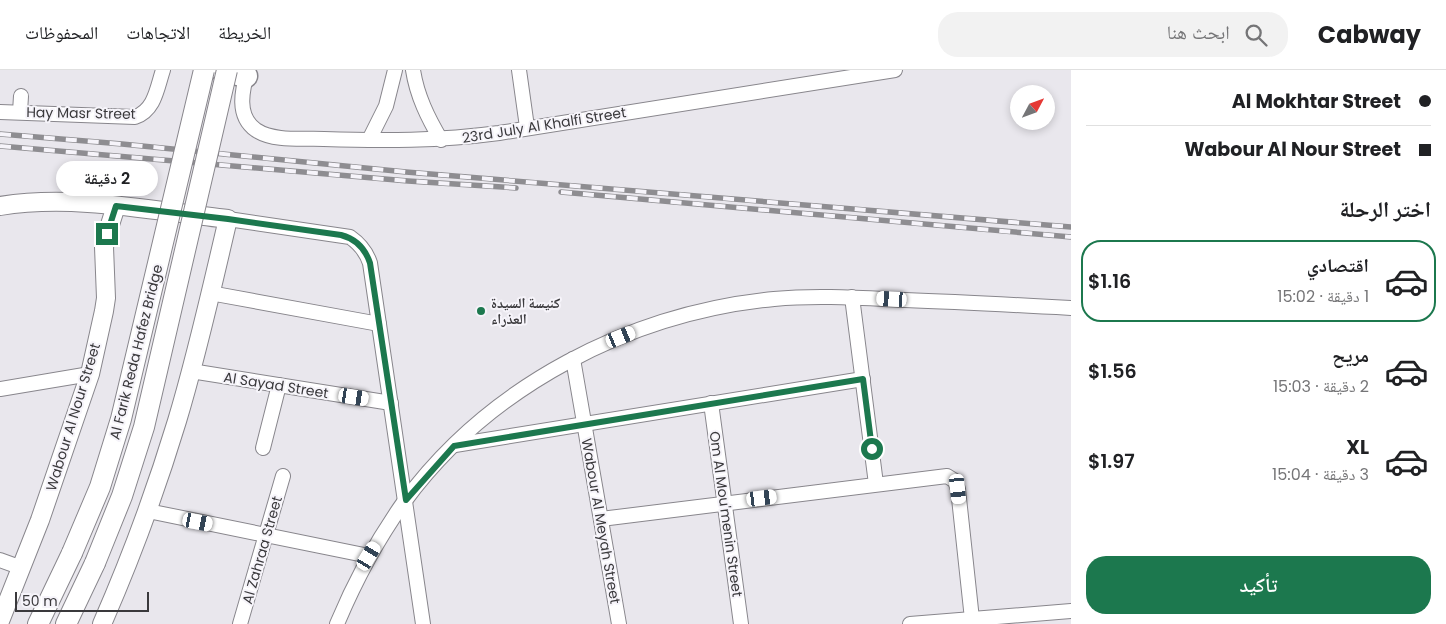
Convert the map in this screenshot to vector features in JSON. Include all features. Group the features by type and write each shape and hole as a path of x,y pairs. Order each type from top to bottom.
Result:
{"main road":[{"name":"Al Farik Reda Hafez Bridge","path":"38,624 72,553 100,487 121,419 204,70"},
{"path":"222,70 240,72"},
{"name":"Al Farik Reda Hafez Bridge","path":"66,624 95,563 122,496 144,427 240,72"}],"street":[{"name":"Hay Masr Street","path":"0,112 135,117 142,114 152,105 163,70"},
{"path":"368,140 386,106 395,70"},
{"path":"413,70 423,106 441,140"},
{"path":"519,70 527,128"},
{"name":"23rd July Al Khalfi Street","path":"240,72 243,112 248,122 257,130 278,137 441,140 895,70"},
{"path":"20,112 22,96"},
{"path":"0,206 51,201 116,206 341,235 350,237 357,242 367,255 370,263 424,624"},
{"name":"Wabour Al Nour Street","path":"0,621 58,472 90,374 106,298 104,247 116,206"},
{"path":"102,624 148,511 169,448 191,371 228,219"},
{"path":"210,293 379,324"},
{"path":"852,297 876,484"},
{"path":"337,624 369,556 406,500 454,446 510,398 572,359 637,330 705,310 775,299 852,297 1071,308"},
{"name":"Wabour Al Meyah Street","path":"572,359 619,624"},
{"name":"Al Sayad Street","path":"191,371 391,403"},
{"path":"0,389 90,374"},
{"path":"454,446 863,379"},
{"path":"263,448 278,385"},
{"name":"Om Al Mou'menin Street","path":"710,403 741,624"},
{"name":"Al Zahraa Street","path":"240,624 283,476"},
{"path":"601,519 942,476 951,477 957,485 976,620"},
{"path":"148,511 369,556"},
{"path":"0,560 22,568"},
{"path":"910,624 1071,611"}],"railway":[{"path":"0,134 406,172 1071,227"},
{"path":"0,146 408,181 516,188"},
{"path":"561,192 1071,237"}],"place":[{"name":"كنيسة السيدة العذراء","path":"481,311"}],"route":[{"path":"107,234 116,206 341,235 350,237 357,242 363,248 370,263 406,500 454,446 863,379 872,449"}]}
